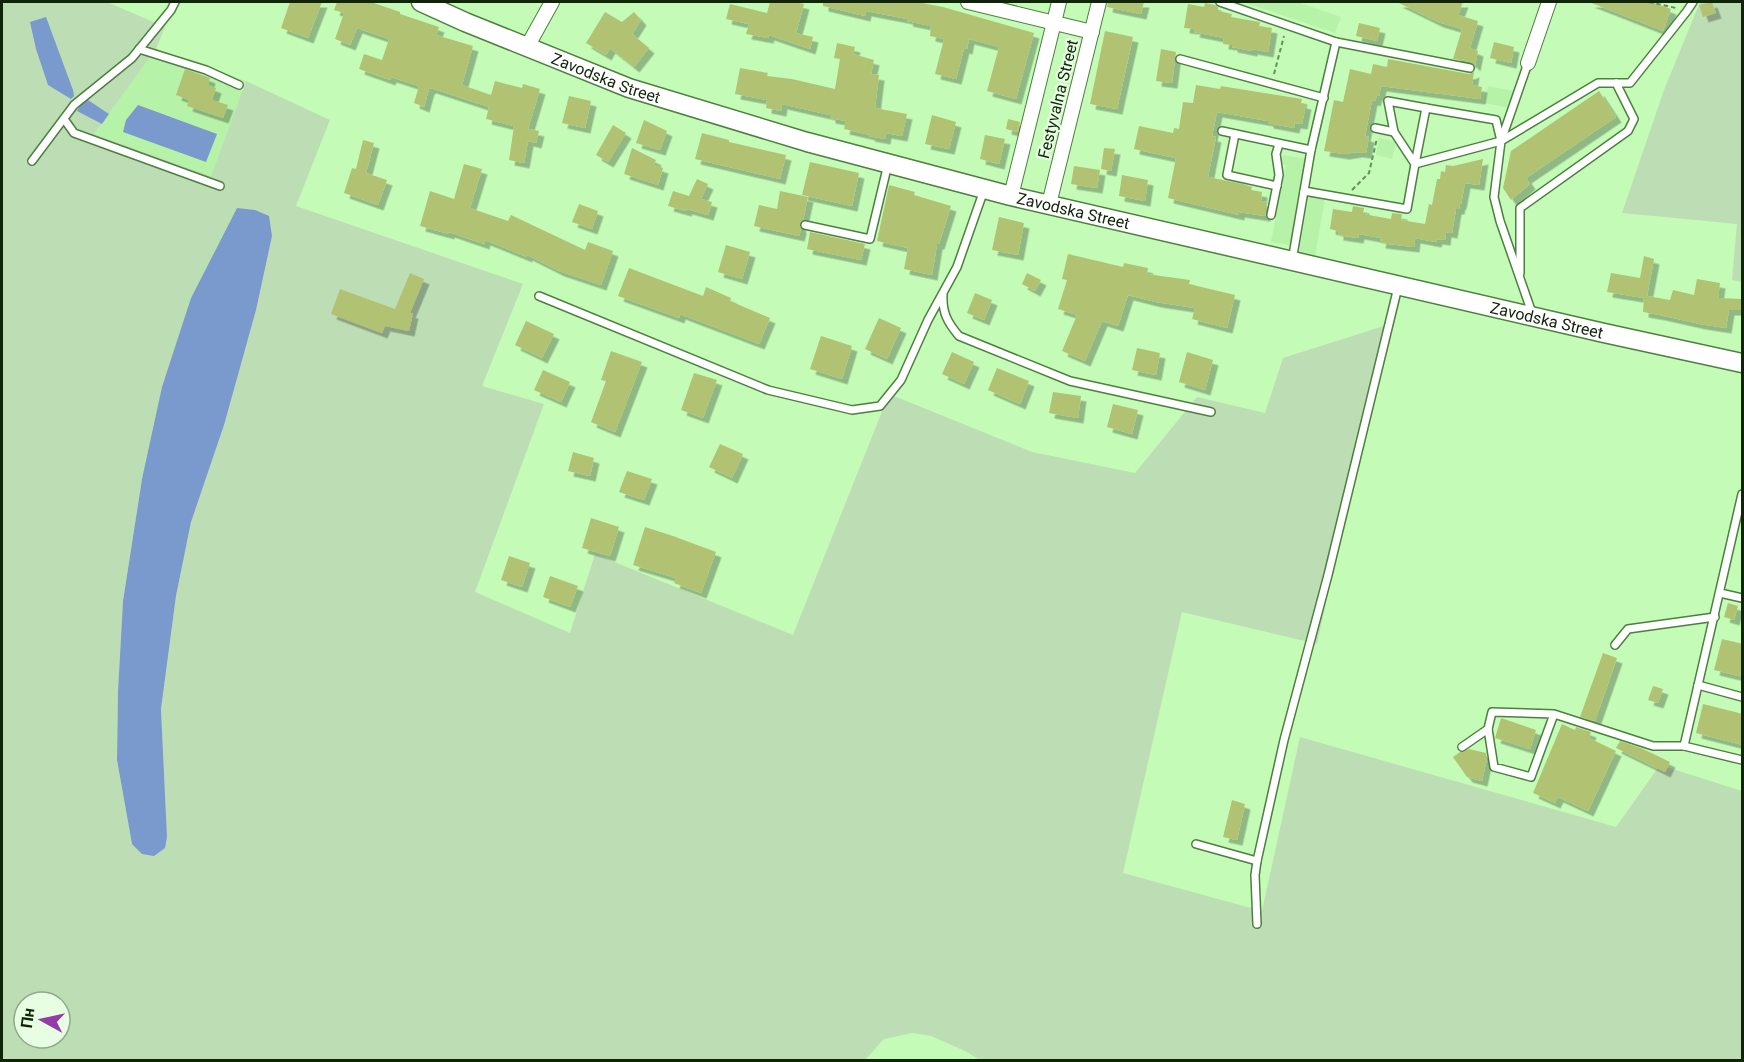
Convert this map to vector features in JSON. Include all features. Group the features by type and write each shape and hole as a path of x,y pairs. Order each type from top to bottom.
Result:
{"main road":[{"name":"Zavodska Street","path":"421,2 629,88 807,142 984,190 1533,317 1743,363"}],"street":[{"path":"527,47 552,2"},
{"path":"968,2 1092,32"},
{"name":"Festyvalna Street","path":"1011,196 1059,2"},
{"name":"Festyvalna Street","path":"1049,204 1099,2"},
{"path":"1528,63 1549,2"}],"lane":[{"path":"32,161 74,105 132,58 175,2"},
{"path":"1220,2 1336,42 1470,68"},
{"path":"1414,164 1502,141 1598,83 1630,83 1693,2"},
{"path":"1292,261 1311,150 1336,42"},
{"path":"139,49 206,70 240,85"},
{"path":"1180,59 1324,98"},
{"path":"1528,63 1502,141 1494,197 1533,317"},
{"path":"1520,278 1520,208 1628,131 1634,119 1616,83"},
{"path":"1414,164 1394,132 1388,101 1496,120 1502,141"},
{"path":"1304,191 1407,209 1426,108"},
{"path":"64,119 74,133 220,186"},
{"path":"1377,128 1394,132"},
{"path":"1222,131 1311,150"},
{"path":"1235,134 1227,175 1276,186"},
{"path":"1272,215 1279,175 1276,154 1279,144"},
{"path":"806,225 870,238 888,164"},
{"path":"539,296 768,390 852,410 880,405 901,380 928,320 957,267 984,190"},
{"path":"946,286 943,306 947,322 959,336 1070,381 1211,412"},
{"path":"1257,924 1255,875 1257,861 1284,740 1328,575 1399,286"},
{"path":"1684,746 1743,494"},
{"path":"1720,593 1743,598"},
{"path":"1615,645 1628,628 1714,617"},
{"path":"1698,685 1743,697"},
{"path":"1554,714 1531,777 1494,767 1488,729 1492,712 1554,714 1653,746 1684,746 1743,760"},
{"path":"1462,747 1488,729"},
{"path":"1196,844 1257,861"}],"path":[{"path":"1650,2 1687,11"},
{"path":"1272,83 1287,24"},
{"path":"1344,198 1369,173 1377,128"}],"shaded area":[{"path":"2,2 107,2 165,27 156,49 94,134 211,176 246,81 330,120 296,206 523,284 482,386 544,404 475,592 570,633 595,554 793,635 889,394 1032,452 1135,473 1197,397 1265,413 1283,358 1387,325 1317,644 1182,612 1123,873 1262,911 1300,737 1616,827 1660,765 1742,791 1742,1060 980,1060 931,1036 912,1033 884,1039 865,1060 2,1060","holes":["237,208 191,522 176,596 161,709 167,837 132,844 117,760 118,691 123,601 142,479 191,298"]},
{"path":"1243,2 1297,2 1341,17 1335,33"},
{"path":"1700,2 1742,2 1742,282 1732,280 1737,224 1622,213 1664,90"},
{"path":"156,49 246,81 211,176 94,134"},
{"path":"1488,86 1514,91 1510,108 1484,103"},
{"path":"1379,138 1396,142 1392,159 1376,155"},
{"path":"1283,155 1307,159 1290,245 1271,242 1286,165 1281,164"},
{"path":"1309,195 1325,198 1315,256 1299,253"}],"water":[{"path":"46,17 73,90 74,96 71,99 48,85 36,49 30,22"},
{"path":"88,100 109,114 102,124 77,111 82,103"},
{"path":"138,105 217,134 206,162 123,132 126,120"},
{"path":"237,208 255,210 269,216 272,236 256,310 224,425 191,522 176,596 161,709 167,837 165,848 154,856 142,854 132,844 117,760 123,601 142,479 162,387 191,298"}],"building":[{"path":"290,2 322,2 308,38 281,28"},
{"path":"337,2 371,2 439,27 436,35 473,46 462,85 491,95 495,81 522,88 523,84 540,89 528,129 539,131 536,143 528,141 524,163 509,160 514,126 486,119 489,107 431,88 424,107 414,103 419,86 391,77 390,80 359,69 364,54 382,60 389,39 357,28 350,45 335,39 344,13 334,10"},
{"path":"770,2 804,4 796,33 813,37 810,49 769,35 768,38 746,34 749,24 726,19 730,4 767,13"},
{"path":"823,2 917,2 943,7 1034,33 1016,99 987,91 999,47 969,39 967,49 964,48 956,79 935,74 944,39 930,36 931,26 866,11 865,16 823,6"},
{"path":"1108,2 1144,2 1141,14 1107,7"},
{"path":"1397,2 1463,2 1458,15 1478,21 1470,48 1478,51 1475,66 1471,62 1453,59 1462,29 1438,22"},
{"path":"1589,2 1651,2 1671,9 1663,31"},
{"path":"1712,2 1716,13 1703,17 1699,5"},
{"path":"1205,3 1215,5 1218,11 1232,14 1231,17 1260,22 1259,26 1272,28 1268,52 1232,47 1232,45 1223,44 1224,38 1184,28 1188,4 1204,7"},
{"path":"605,12 622,22 634,12 641,20 632,34 649,48 634,67 610,48 606,55 586,43"},
{"path":"1359,23 1380,28 1377,41 1356,36"},
{"path":"1105,31 1133,37 1117,109 1090,104"},
{"path":"1494,42 1514,47 1511,63 1490,58"},
{"path":"837,43 855,47 853,54 874,60 871,74 879,75 875,108 907,114 902,136 886,133 885,139 869,136 844,129 846,121 830,118 830,115 782,104 781,111 766,108 767,100 735,94 740,68 768,73 767,76 835,89 840,59 834,58"},
{"path":"1161,49 1176,52 1172,83 1156,81"},
{"path":"1388,59 1469,74 1474,72 1472,85 1482,87 1480,99 1381,86 1379,96 1377,95 1375,101 1372,100 1365,136 1369,137 1366,153 1344,154 1324,151 1334,100 1343,102 1350,69 1371,74 1373,64 1387,67"},
{"path":"185,69 210,78 208,85 216,88 212,100 228,105 223,118 187,106 189,100 176,95"},
{"path":"1196,85 1220,89 1221,86 1302,99 1301,103 1306,104 1302,124 1295,123 1294,128 1217,112 1212,136 1216,137 1208,177 1243,184 1252,187 1251,190 1262,192 1261,201 1267,202 1265,216 1239,212 1239,215 1168,198 1176,158 1134,149 1139,126 1173,133 1174,128 1179,129 1183,102 1193,103"},
{"path":"1599,91 1616,117 1526,178 1530,184 1511,200 1503,188 1511,151"},
{"path":"569,96 591,101 585,128 562,123"},
{"path":"932,115 956,122 949,149 925,144"},
{"path":"1008,119 1020,122 1018,132 1006,129"},
{"path":"644,120 667,131 660,150 636,143"},
{"path":"613,125 626,133 608,162 596,155"},
{"path":"702,133 729,140 729,142 786,155 780,179 695,159"},
{"path":"985,135 1005,139 999,164 980,159"},
{"path":"363,140 374,143 366,173 387,180 378,205 344,193 352,168 356,169"},
{"path":"632,148 656,160 654,165 663,168 658,185 624,174"},
{"path":"1104,148 1115,149 1111,171 1101,169"},
{"path":"1483,159 1479,185 1465,183 1461,204 1459,209 1456,209 1452,233 1446,232 1445,240 1437,239 1436,242 1415,238 1414,247 1380,243 1381,238 1359,234 1358,238 1338,235 1338,231 1330,229 1333,209 1352,212 1353,206 1364,208 1363,214 1391,219 1392,213 1402,214 1401,220 1425,224 1429,204 1432,205 1437,179 1440,179 1441,171 1445,172 1446,165 1453,166"},
{"path":"810,162 859,173 852,206 802,195"},
{"path":"464,164 482,169 470,208 508,221 511,215 585,250 588,242 613,251 601,285 559,271 527,255 527,257 485,240 484,244 449,232 449,234 420,226 430,191 454,199"},
{"path":"1074,166 1100,170 1097,188 1071,184"},
{"path":"1122,175 1148,180 1145,201 1119,196"},
{"path":"697,179 708,184 701,199 712,202 708,215 668,206 673,191 689,196"},
{"path":"889,185 951,206 939,244 937,244 932,275 904,269 908,248 877,241"},
{"path":"780,191 808,197 803,220 800,223 799,236 754,226 759,205 777,209"},
{"path":"579,204 598,211 592,229 572,222"},
{"path":"999,217 1024,223 1018,255 992,250"},
{"path":"810,232 865,244 861,260 807,249"},
{"path":"726,245 750,252 742,279 718,272"},
{"path":"1068,254 1123,267 1124,263 1148,268 1147,274 1190,280 1189,284 1235,295 1227,328 1192,319 1195,308 1128,295 1118,326 1102,321 1085,361 1062,351 1077,315 1058,309 1067,280 1062,279"},
{"path":"1644,256 1654,259 1647,296 1670,300 1673,290 1694,295 1697,279 1720,283 1718,298 1743,299 1743,310 1729,310 1726,328 1643,312 1644,298 1607,292 1611,273 1640,278"},
{"path":"629,268 703,296 706,287 731,298 730,301 770,318 759,344 680,314 679,318 618,296"},
{"path":"410,273 424,279 410,313 413,313 409,331 385,326 382,333 331,314 340,289 395,309"},
{"path":"1027,273 1041,280 1035,291 1022,284"},
{"path":"975,293 992,300 984,320 967,313"},
{"path":"879,318 901,328 887,359 865,349"},
{"path":"526,321 554,334 542,358 515,345"},
{"path":"821,336 852,346 842,379 810,369"},
{"path":"1137,348 1160,353 1156,375 1132,370"},
{"path":"611,351 642,362 615,432 591,422 606,381 601,380"},
{"path":"952,352 974,362 964,384 942,374"},
{"path":"1187,352 1213,360 1205,390 1179,382"},
{"path":"997,368 1029,381 1020,404 988,390"},
{"path":"543,370 570,382 561,402 534,390"},
{"path":"694,373 717,380 703,418 681,410"},
{"path":"1053,392 1081,396 1078,418 1049,413"},
{"path":"1113,404 1138,410 1132,434 1107,427"},
{"path":"720,444 743,454 732,478 709,467"},
{"path":"573,452 594,458 590,476 568,471"},
{"path":"627,471 652,479 644,500 619,492"},
{"path":"591,518 619,527 610,556 582,548"},
{"path":"645,527 716,552 701,593 674,583 676,578 633,565"},
{"path":"509,556 530,563 522,587 501,580"},
{"path":"550,576 578,586 570,607 543,597"},
{"path":"1728,603 1738,606 1734,620 1724,617"},
{"path":"1722,639 1743,644 1743,677 1714,670"},
{"path":"1603,653 1617,658 1595,721 1580,717"},
{"path":"1653,686 1663,689 1658,703 1648,700"},
{"path":"1703,704 1743,714 1743,745 1696,733"},
{"path":"1501,718 1536,730 1530,749 1495,738"},
{"path":"1562,724 1575,730 1576,727 1591,732 1589,738 1616,751 1588,811 1558,797 1555,803 1533,793"},
{"path":"1620,741 1670,762 1665,772 1616,748"},
{"path":"1469,749 1486,753 1482,781 1467,777 1453,757"},
{"path":"1232,800 1245,804 1237,840 1223,837"}]}
